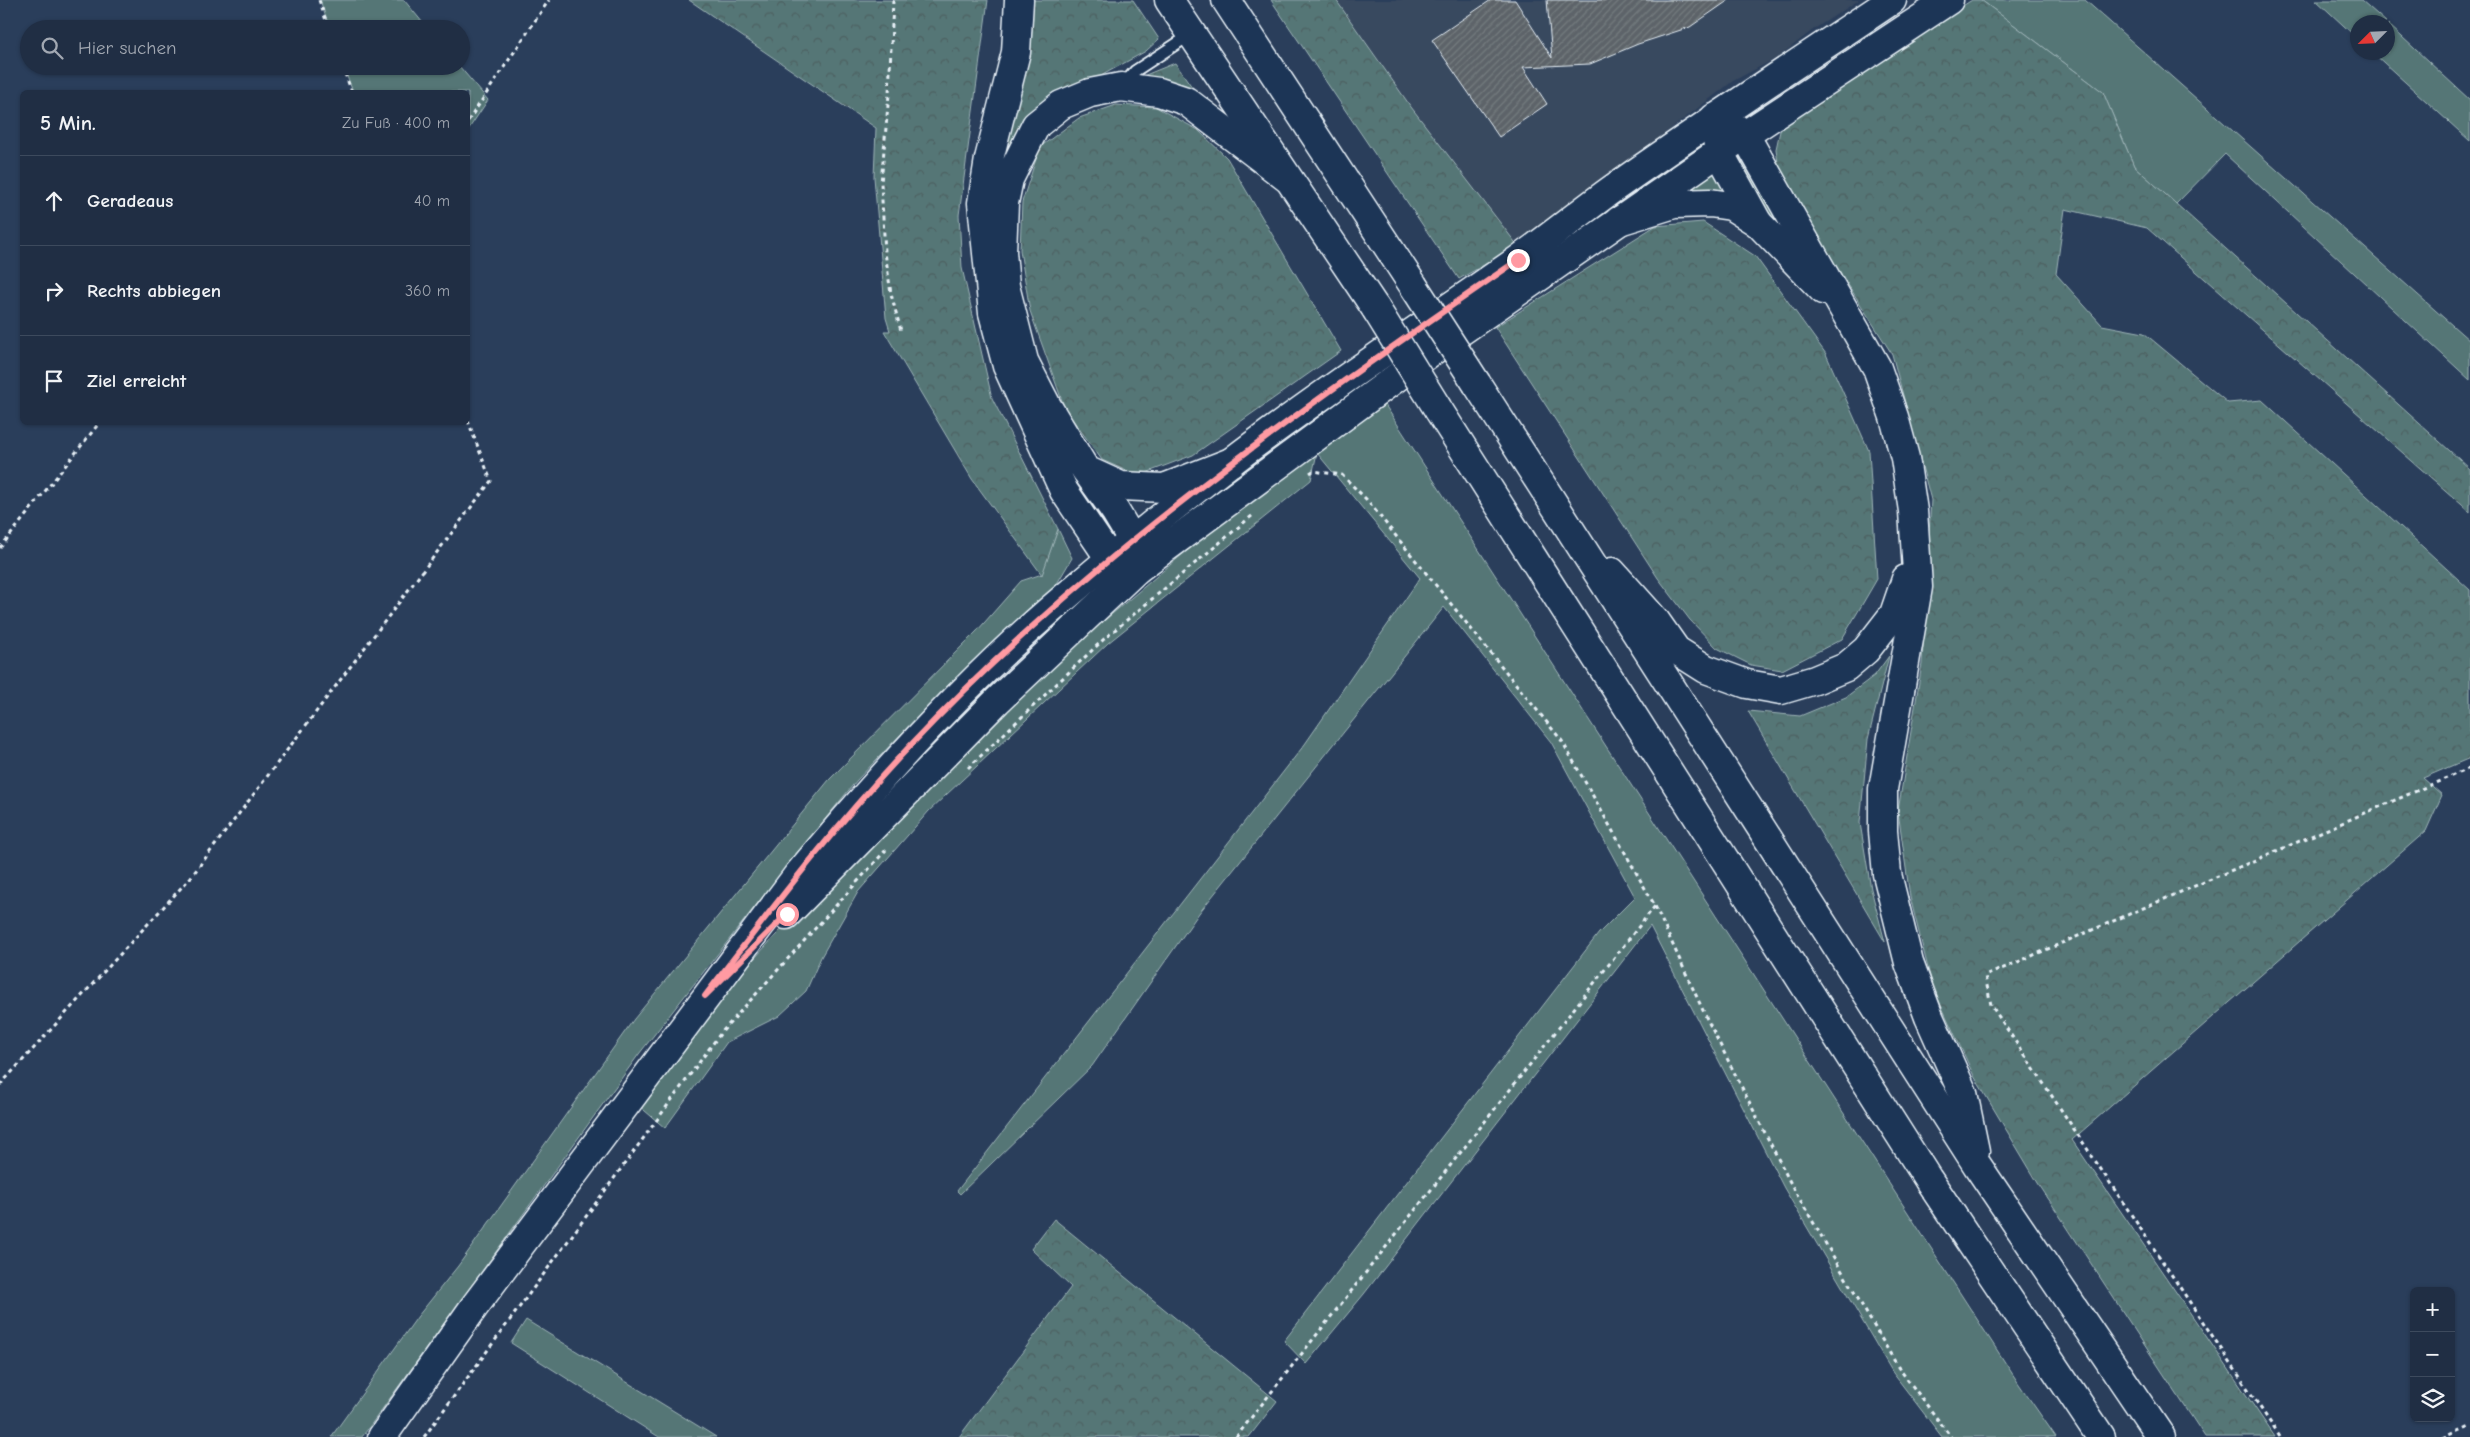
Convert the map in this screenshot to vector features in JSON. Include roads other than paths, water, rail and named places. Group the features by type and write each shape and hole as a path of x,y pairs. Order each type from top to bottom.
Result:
{"main road":[{"path":"1019,0 1016,52 989,159 982,202 993,313 1007,366 1064,491 1110,560 1133,571 1177,541 1423,358 1719,152 1949,0"},
{"path":"1169,0 1376,309 1928,1179 2102,1437"},
{"path":"1226,0 1477,384 1977,1165 2161,1437"},
{"path":"382,1437 474,1307 705,996 797,876 851,810 910,746 1035,624 1110,560 1231,462 1357,370 1518,260 1607,193 1714,118 1892,0"},
{"path":"1137,568 1133,541 1115,510 1085,469 1047,406 1024,361 1005,286 1002,252 1004,203 1008,179 1036,125 1062,105 1090,93 1121,87 1159,92 1186,102 1287,178"},
{"path":"1714,118 1732,126 1745,135 1877,368 1894,417 1906,467 1913,511 1918,587 1883,789 1885,857 1887,874 1909,963 1929,1017 1963,1093 1977,1165"},
{"path":"1714,118 1719,152 1758,223"},
{"path":"1619,221 1674,204 1710,203 1731,206 1758,223 1850,318"},
{"path":"1085,469 1121,486 1164,488 1231,462"},
{"path":"1556,509 1655,620 1676,650 1706,669 1747,684 1781,690 1814,680 1846,667 1866,650 1894,614 1915,552"},
{"path":"705,996 997,701 1137,568"}],"lane":[{"path":"1121,87 1135,71 1192,34"}]}
